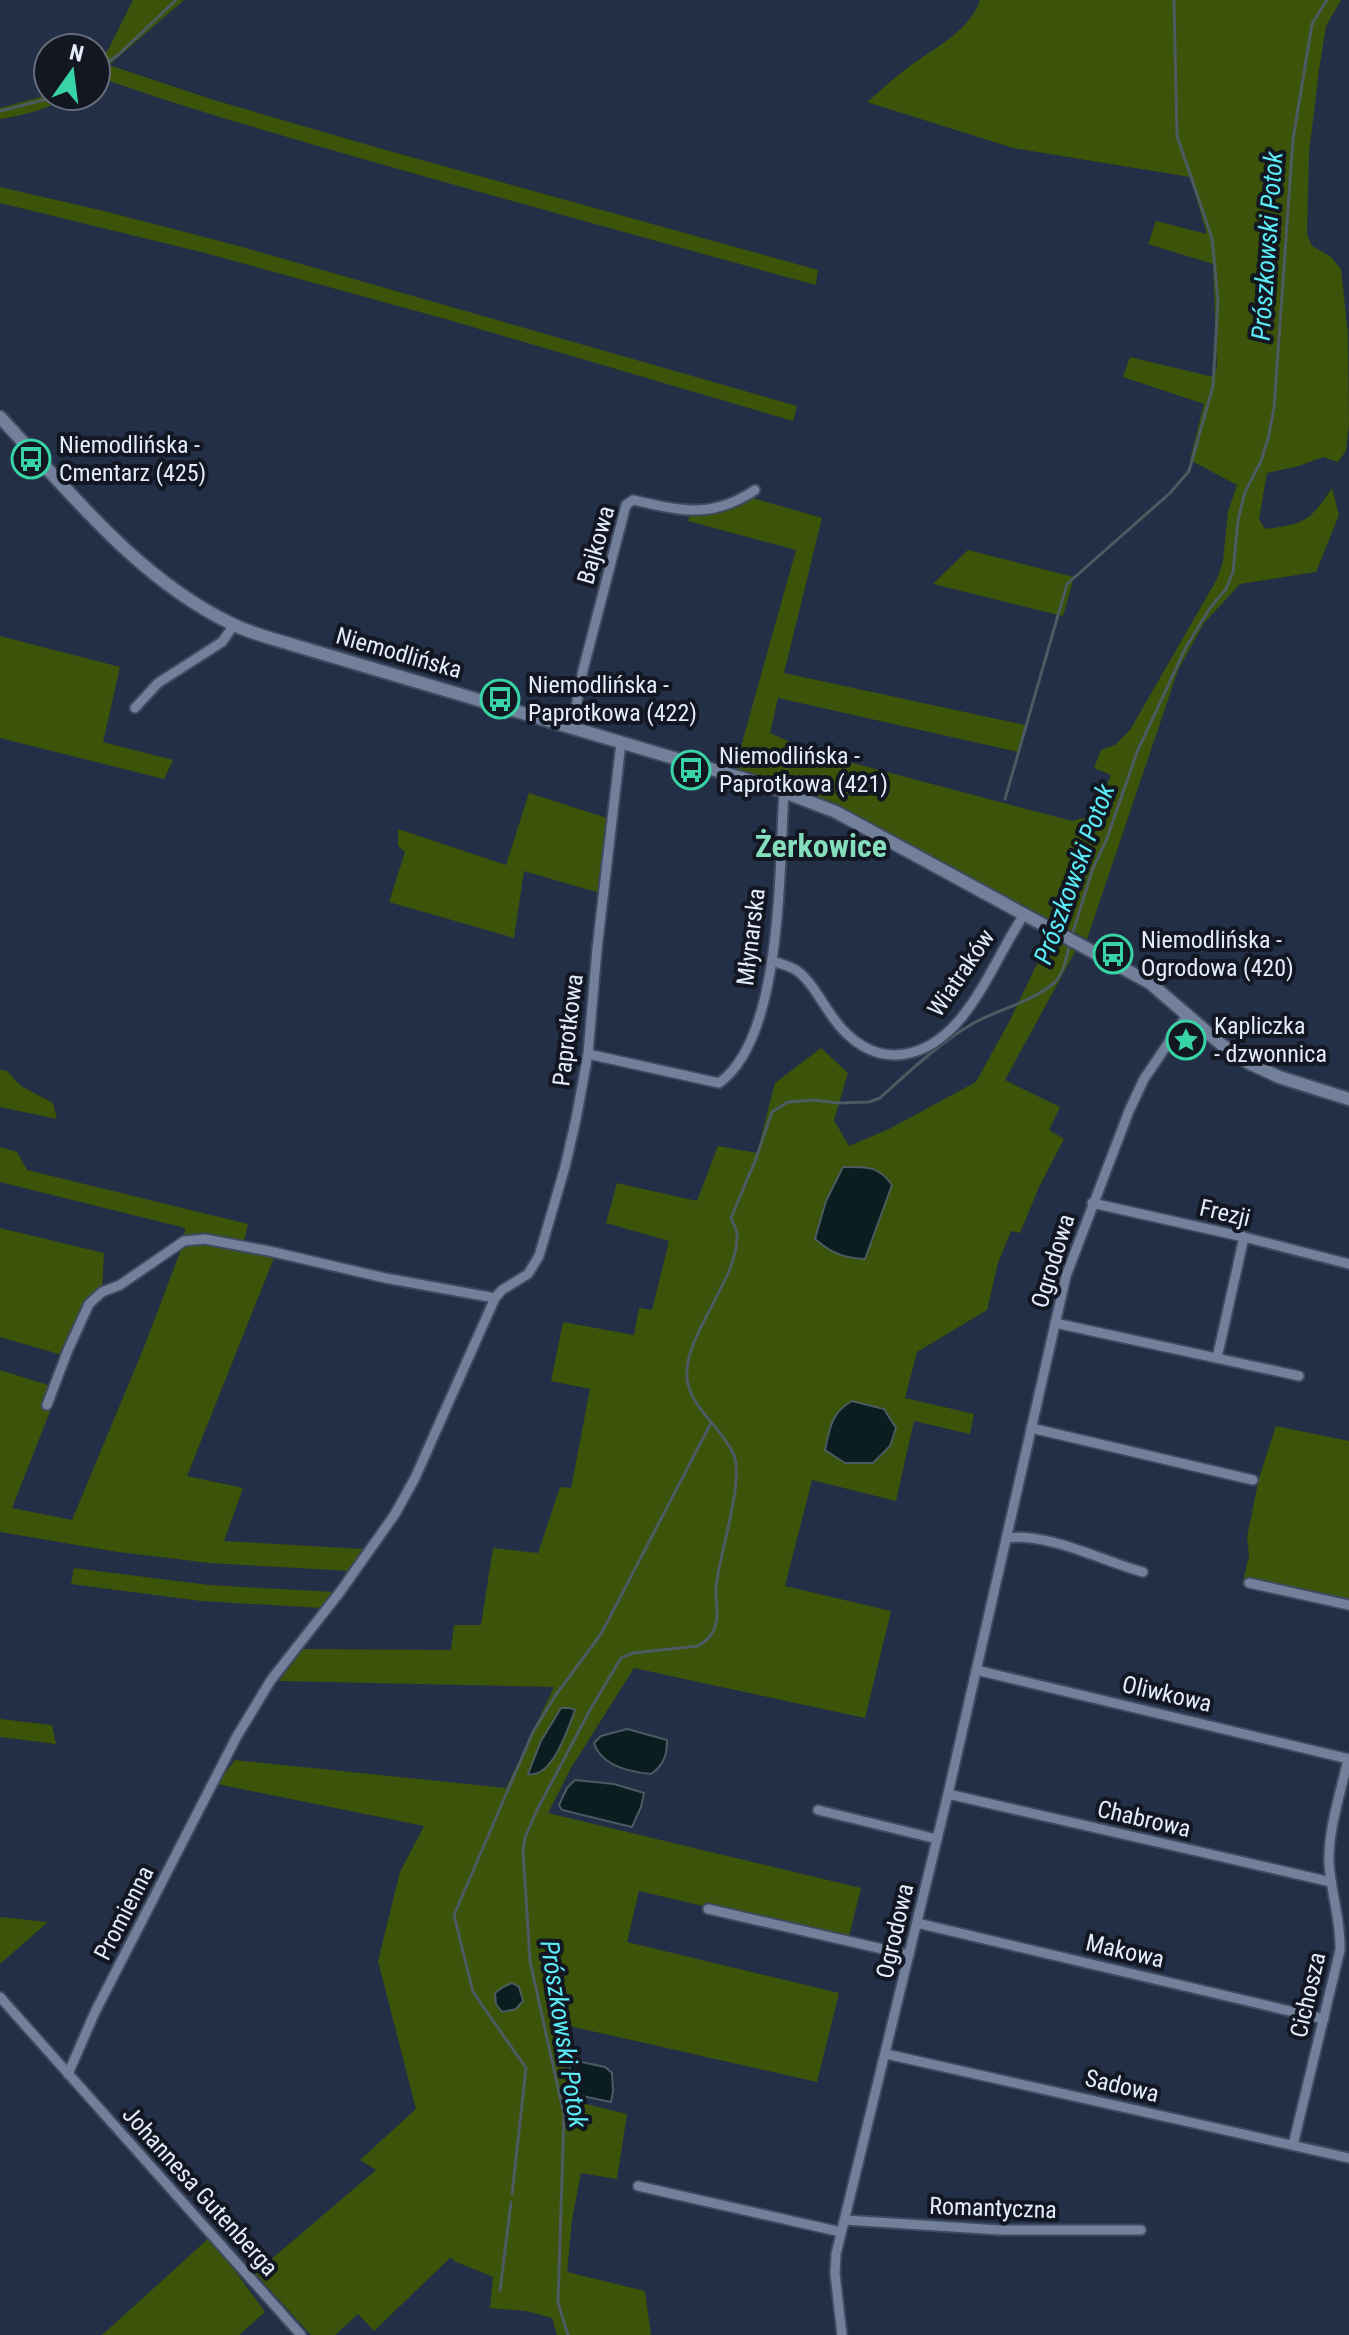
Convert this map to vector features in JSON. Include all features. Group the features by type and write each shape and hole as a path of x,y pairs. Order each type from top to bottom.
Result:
{"main road":[{"name":"Niemodlińska","path":"0,417 137,559 186,597 234,625 784,792 836,812 1150,983 1231,1053 1279,1077 1349,1099"}],"street":[{"name":"Bajkowa","path":"572,728 583,670 626,505 633,500 679,509 717,509 737,502 755,490"},
{"path":"135,708 158,683 222,642 234,625"},
{"name":"Paprotkowa","path":"495,1298 528,1274 542,1250 565,1167 588,1054 621,743"},
{"name":"Młynarska","path":"588,1054 719,1083 738,1063 750,1046 773,961 784,792"},
{"name":"Wiatraków","path":"773,961 796,970 844,1032 860,1046 873,1053 914,1053 944,1035 962,1017 992,973 1024,915"},
{"name":"Ogrodowa","path":"842,2335 835,2274 836,2254 948,1794 1066,1276 1092,1203 1144,1079 1188,1014"},
{"name":"Frezji","path":"1092,1203 1349,1264"},
{"path":"1217,1358 1244,1237"},
{"path":"47,1405 68,1350 93,1299 120,1285 184,1241 205,1239 495,1298"},
{"name":"Promienna","path":"68,2074 95,2012 237,1736 271,1680 340,1592 395,1514 415,1478 495,1298"},
{"path":"1055,1323 1299,1376"},
{"path":"1031,1428 1253,1480"},
{"path":"1007,1538 1023,1536 1041,1539 1143,1572"},
{"path":"1249,1583 1349,1605"},
{"name":"Oliwkowa","path":"976,1670 1349,1759"},
{"name":"Cichosza","path":"1293,2145 1340,1950 1341,1932 1329,1861 1331,1835 1349,1759"},
{"name":"Chabrowa","path":"948,1794 1331,1882"},
{"path":"818,1810 937,1839"},
{"path":"708,1909 909,1955"},
{"name":"Makowa","path":"917,1923 1324,2019"},
{"name":"Johannesa Gutenberga","path":"0,1997 301,2335"},
{"name":"Sadowa","path":"886,2054 1349,2158"},
{"path":"638,2186 841,2232"},
{"name":"Romantyczna","path":"845,2220 999,2230 1141,2230"}],"green space":[{"path":"133,0 184,0 112,62 112,42"},
{"path":"980,0 1341,0 1326,26 1319,70 1309,153 1307,234 1312,246 1330,256 1341,269 1348,333 1349,425 1346,451 1338,462 1323,457 1267,473 1259,519 1265,529 1298,523 1311,515 1332,488 1339,515 1316,572 1240,584 1204,623 1178,670 1087,939 1021,904 916,856 786,784 735,768 796,550 688,521 691,510 746,496 822,518 784,673 1025,725 1018,752 778,698 770,733 813,752 1072,821 1095,815 1111,775 1094,768 1101,750 1115,745 1130,730 1217,579 1223,561 1228,512 1237,485 1190,460 1204,404 1123,377 1130,357 1213,377 1217,367 1213,264 1148,244 1156,221 1207,234 1190,177 1013,148 867,102 967,23"},
{"path":"112,66 214,100 382,149 818,270 816,285 370,161 112,82"},
{"path":"32,99 32,112 26,114 0,119 0,108"},
{"path":"0,187 235,245 797,406 793,421 449,320 201,252 0,203"},
{"path":"968,550 1074,577 1063,616 933,584"},
{"path":"0,636 120,667 103,742 173,760 164,779 0,738"},
{"path":"529,793 607,818 603,894 524,871 514,938 389,902 405,852 398,846 398,829 506,865"},
{"path":"1050,937 1076,950 1005,1080 1060,1107 1049,1130 1064,1139 1020,1233 1011,1231 998,1263 987,1310 917,1352 905,1398 974,1414 970,1434 914,1421 896,1501 812,1480 785,1586 891,1611 865,1718 634,1668 571,1768 548,1813 861,1888 848,1940 639,1891 627,1942 839,1993 817,2082 556,2023 574,2101 627,2114 617,2179 581,2173 567,2272 645,2291 651,2335 557,2335 552,2318 526,2311 490,2308 493,2277 451,2257 374,2331 358,2314 335,2335 311,2335 255,2273 376,2170 360,2160 416,2109 378,1961 400,1872 424,1826 217,1784 235,1760 506,1788 554,1687 279,1681 303,1649 451,1650 454,1625 481,1625 493,1548 538,1553 560,1487 571,1488 590,1389 551,1381 563,1322 634,1335 639,1308 652,1310 669,1241 606,1223 617,1183 697,1201 718,1146 757,1153 775,1083 821,1048 848,1073 834,1120 849,1146 889,1129 976,1082","holes":["843,1167 891,1185 879,1218 826,1201"]},
{"path":"0,1070 7,1071 21,1086 53,1103 57,1119 0,1107"},
{"path":"0,1147 17,1152 27,1170 248,1224 243,1246 276,1253 187,1476 243,1488 224,1541 364,1549 350,1571 210,1563 118,1552 0,1532 0,1370 60,1386 12,1508 72,1520 144,1347 184,1242 185,1228 0,1182"},
{"path":"0,1228 104,1253 102,1292 62,1355 0,1337"},
{"path":"1276,1426 1349,1441 1349,1608 1242,1585 1249,1556 1247,1537 1259,1478"},
{"path":"74,1568 209,1585 334,1592 323,1608 201,1601 71,1584"},
{"path":"0,1719 52,1725 56,1744 0,1737"},
{"path":"0,1917 48,1922 0,1964"},
{"path":"208,2239 265,2312 239,2335 102,2335"}],"shaded area":[{"path":"843,1167 865,1167 876,1171 892,1185 865,1259 838,1254 815,1239 826,1201"},
{"path":"852,1401 884,1409 896,1428 890,1446 873,1463 845,1463 825,1450 836,1416"},
{"path":"561,1708 575,1710 558,1751 544,1769 528,1774 541,1741"},
{"path":"627,1729 667,1740 664,1759 651,1774 617,1766 598,1751 594,1743 601,1736"},
{"path":"575,1780 614,1784 644,1793 632,1827 562,1810 559,1805 567,1788"},
{"path":"512,1983 519,1987 523,2001 516,2009 502,2012 496,2004 495,1993"},
{"path":"572,2060 605,2067 612,2073 611,2102 577,2095 569,2071"}],"waterway":[{"path":"112,59 176,0"},
{"path":"1005,799 1067,584 1170,493 1189,471 1213,386 1218,301 1212,238 1177,136 1174,0"},
{"name":"Prószkowski Potok","path":"1072,935 1093,868 1106,841 1137,752 1186,647 1226,589 1233,572 1238,520 1245,492 1261,461 1274,408 1293,139 1312,24 1327,0"},
{"path":"0,111 32,103"},
{"name":"Prószkowski Potok","path":"568,2335 558,2303 564,2115 530,1961 523,1850 536,1812 621,1658 633,1653 698,1646 710,1637 715,1627 716,1587 733,1501 736,1467 729,1446 692,1394 687,1367 691,1349 729,1272 735,1253 737,1233 731,1218 772,1112 788,1102 869,1102 880,1098 959,1032 1036,995 1055,982 1063,969 1070,942"},
{"path":"512,2194 526,2068 473,1992 454,1915 533,1732 555,1696 601,1634 711,1423"},
{"path":"500,2291 511,2202"}],"place":[{"name":"Niemodlińska - Cmentarz (425)","path":"31,459"},
{"name":"Niemodlińska - Paprotkowa (422)","path":"500,699"},
{"name":"Niemodlińska - Paprotkowa (421)","path":"691,770"},
{"name":"Niemodlińska - Ogrodowa (420)","path":"1113,954"},
{"name":"Kapliczka - dzwonnica","path":"1186,1040"}],"district":[{"name":"Żerkowice","path":"821,846"}]}
